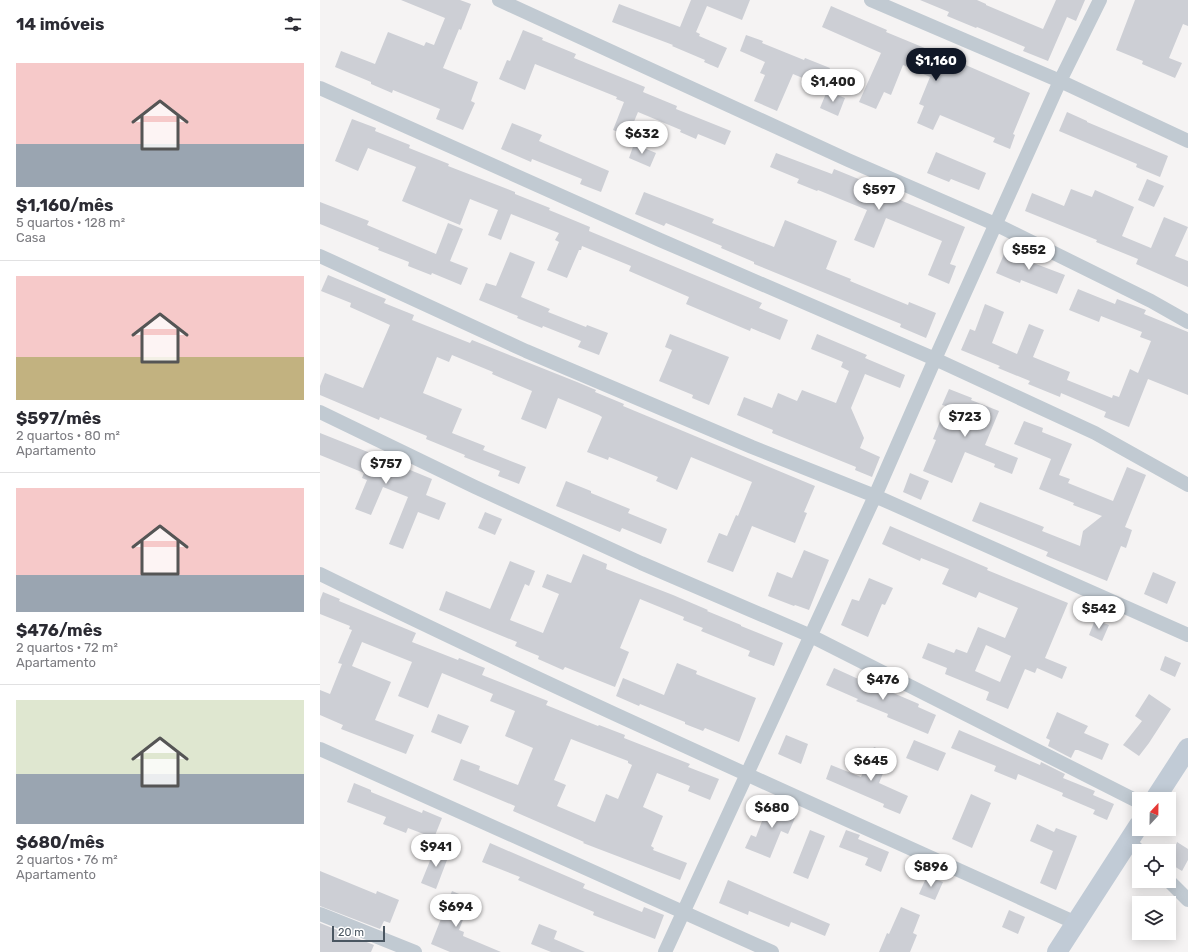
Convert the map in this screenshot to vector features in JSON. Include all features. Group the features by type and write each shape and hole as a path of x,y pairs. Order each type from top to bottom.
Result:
{"main road":[{"path":"1160,792 1188,748"},
{"path":"1057,952 1136,839"}],"street":[{"path":"499,0 848,160 995,224 1188,322"},
{"path":"872,0 1060,81 1188,141"},
{"path":"665,952 875,496 934,359 1060,81 1100,0"},
{"path":"320,88 660,240 934,359 1095,433 1188,485"},
{"path":"320,256 526,351 752,447 875,496 1188,635"},
{"path":"320,412 475,487 641,563 811,636 1132,798"},
{"path":"320,574 450,637 1076,923"},
{"path":"320,748 772,952"},
{"path":"1176,888 1188,900"},
{"path":"320,914 415,952"}],"building":[{"path":"401,0 460,0 471,4 461,30 459,29 443,68 478,82 471,101 475,103 463,130 436,119 440,109 393,90 392,93 371,84 371,82 335,67 341,51 375,64 388,32 424,46 426,42 434,45 445,18"},
{"path":"691,0 750,0 742,20 707,6 696,32 700,34 699,36 727,48 718,68 704,62 705,60 672,46 673,45 612,22 619,4 680,27"},
{"path":"920,0 977,0 1043,29 1056,0 1085,0 1076,21 1067,17 1048,61 1023,51 1025,47 947,16 949,12"},
{"path":"1135,0 1188,0 1188,26 1183,24 1169,58 1182,63 1175,78 1142,64 1143,61 1116,50"},
{"path":"831,6 887,30 886,32 1030,93 1013,134 1015,135 1010,149 993,142 995,138 940,115 933,130 917,123 924,106 919,104 930,77 903,65 891,95 884,92 876,109 859,102 881,53 822,27"},
{"path":"523,30 543,38 542,40 576,54 574,58 645,87 643,92 677,106 676,109 731,131 725,145 698,134 696,139 680,132 681,130 638,112 628,136 613,130 624,102 616,99 617,97 535,64 525,90 499,79 507,60 510,61"},
{"path":"746,35 763,41 762,43 804,60 805,58 830,68 822,86 793,74 777,111 754,101 765,75 760,73 765,62 740,51"},
{"path":"827,91 845,98 838,116 820,108"},
{"path":"1067,112 1168,156 1160,177 1136,167 1137,164 1059,131"},
{"path":"352,119 376,128 375,131 410,145 409,148 449,164 448,166 515,192 515,194 550,208 549,210 590,227 589,231 762,303 759,308 788,320 780,340 751,328 750,331 686,304 689,297 629,271 631,266 582,246 567,278 547,270 559,242 555,240 559,233 511,214 501,240 488,235 498,210 470,199 460,225 402,201 416,167 368,148 358,171 335,161"},
{"path":"512,123 542,135 539,141 609,171 601,192 580,184 582,179 532,159 531,162 501,149"},
{"path":"634,144 656,153 650,167 629,158"},
{"path":"936,152 986,173 979,190 951,179 949,182 927,173"},
{"path":"776,153 832,174 834,169 861,180 859,183 965,227 950,264 956,266 949,284 928,275 942,241 886,218 874,248 854,240 867,210 797,183 799,179 770,167"},
{"path":"1147,179 1164,186 1154,207 1138,200"},
{"path":"1071,189 1092,197 1095,190 1134,207 1122,236 1151,248 1164,217 1188,227 1175,256 1188,261 1188,287 1136,264 1138,259 1096,242 1097,240 1025,211 1032,193 1064,206"},
{"path":"644,192 714,219 712,223 774,247 785,220 837,241 826,269 851,279 850,281 908,305 909,302 936,313 926,338 900,327 901,324 754,264 754,262 721,248 722,246 666,223 664,226 635,214"},
{"path":"320,202 369,221 367,225 436,254 448,223 463,229 450,261 468,268 461,285 432,273 431,275 408,266 409,262 320,224"},
{"path":"1007,247 1030,256 1028,261 1065,275 1057,294 1021,280 1020,283 996,273"},
{"path":"510,252 535,262 521,297 550,309 548,312 586,327 587,325 608,333 599,355 578,347 581,341 543,326 542,328 517,318 518,316 479,300 486,283 496,286"},
{"path":"328,275 386,299 384,303 414,315 412,320 470,343 472,340 577,382 596,390 595,392 624,404 623,406 815,486 804,512 807,513 795,543 752,526 733,572 707,562 719,533 727,536 736,515 738,516 752,482 691,457 677,490 656,481 658,477 609,457 608,460 587,452 602,417 558,398 546,429 521,419 532,391 492,374 493,372 452,355 449,362 437,357 423,393 462,409 452,433 485,446 483,450 526,467 519,484 498,476 500,471 464,457 465,455 426,439 427,436 380,417 379,420 320,395 320,386 325,373 363,388 390,325 350,307 351,303 321,291"},
{"path":"1078,289 1115,304 1117,299 1146,310 1144,314 1188,332 1188,395 1148,379 1129,427 1104,417 1106,412 1061,393 1060,397 1028,384 1030,381 998,368 1000,366 961,350 970,329 975,331 985,304 1004,312 992,343 1017,354 1029,324 1044,330 1033,357 1070,372 1067,380 1112,398 1113,395 1119,397 1130,369 1138,373 1151,341 1140,337 1142,332 1101,316 1099,322 1069,310"},
{"path":"670,334 729,357 709,405 692,398 693,395 659,381 672,350 665,347"},
{"path":"817,334 867,355 865,358 905,375 900,388 865,374 851,408 864,438 860,448 880,457 872,477 855,470 856,467 772,433 773,430 737,415 744,397 772,408 778,393 797,401 802,390 836,403 849,371 841,367 843,362 811,349"},
{"path":"949,389 972,398 971,400 999,411 985,445 1018,458 1012,474 994,467 995,464 965,452 952,483 923,471 936,440 933,439 946,406 942,405"},
{"path":"1024,421 1043,428 1042,432 1072,444 1059,475 1070,479 1068,483 1113,501 1127,467 1146,475 1125,527 1132,530 1126,548 1121,546 1107,581 1046,556 1048,552 972,521 980,502 1044,527 1042,531 1080,546 1083,531 1102,516 1073,505 1074,503 1039,489 1051,459 1014,444"},
{"path":"320,433 432,479 426,495 446,503 439,520 418,512 403,549 389,544 408,497 383,487 371,515 355,509 367,480 362,478 364,473 320,455"},
{"path":"910,473 929,481 921,500 903,492"},
{"path":"566,481 630,509 628,513 667,529 661,544 622,528 620,532 556,506"},
{"path":"485,512 502,519 495,535 478,528"},
{"path":"890,526 988,568 987,570 1068,603 1045,658 1067,667 1062,679 1037,668 1035,673 1025,669 1008,709 986,700 989,692 945,674 947,668 922,658 928,643 954,653 956,649 967,653 978,627 1005,638 1018,608 979,592 976,598 942,584 949,569 921,558 920,561 882,544","holes":["986,645 1011,656 1000,682 975,671"]},
{"path":"804,550 829,560 809,610 768,596 777,572 792,578"},
{"path":"583,554 607,564 606,569 673,595 741,626 783,643 774,666 748,656 750,651 701,631 703,628 683,620 684,617 640,599 620,648 629,652 615,687 565,667 563,670 538,659 539,656 515,646 517,642 439,610 446,591 490,609 510,561 535,571 529,586 525,584 510,620 543,633 559,594 542,587 547,574 571,583"},
{"path":"1153,572 1176,582 1167,604 1144,594"},
{"path":"869,578 893,588 885,605 882,604 868,637 841,625 852,599 859,601"},
{"path":"323,592 340,599 339,601 416,633 412,642 458,660 459,658 485,668 482,675 548,701 546,705 625,735 624,738 690,764 688,767 719,779 710,800 688,791 690,786 657,773 643,807 663,816 651,846 654,848 653,850 687,863 680,880 583,843 584,842 513,811 515,806 453,780 461,759 480,766 479,770 518,785 533,748 505,736 515,711 490,701 493,694 442,673 428,708 398,696 412,662 362,642 352,666 391,682 375,720 414,735 406,754 341,729 343,725 320,715 320,690 330,694 342,664 338,663 352,630 349,629 350,626 320,614 320,600","holes":["571,739 628,761 628,763 632,765 618,799 606,794 595,822 557,806 566,785 554,780"]},
{"path":"1095,620 1109,625 1102,641 1089,635"},
{"path":"1165,656 1181,663 1175,677 1160,670"},
{"path":"677,663 697,671 696,674 756,698 739,742 705,728 703,731 685,724 685,722 640,704 639,706 616,696 623,678 664,695"},
{"path":"834,668 919,704 918,707 936,715 928,734 887,717 888,714 856,701 858,699 826,685"},
{"path":"1149,694 1171,709 1139,756 1123,745 1142,721 1135,716"},
{"path":"1057,712 1088,726 1084,733 1109,744 1102,760 1078,750 1075,750 1071,758 1048,746 1050,740 1046,738"},
{"path":"438,714 469,726 461,744 431,732"},
{"path":"959,730 1040,765 1041,762 1065,774 1063,778 1095,791 1093,795 1114,804 1107,820 1093,814 1095,810 1062,796 1063,793 1018,774 1016,780 994,771 996,766 951,748"},
{"path":"786,735 808,744 801,764 778,754"},
{"path":"914,740 946,753 938,771 906,758"},
{"path":"874,747 891,754 879,783 908,796 900,814 883,807 884,804 826,779 831,765 861,777"},
{"path":"354,783 371,790 371,792 422,813 423,810 442,818 434,838 408,828 406,833 383,824 386,817 347,802"},
{"path":"971,794 991,803 972,848 952,839"},
{"path":"770,800 798,811 788,834 781,831 770,858 745,848 751,835 756,837"},
{"path":"1037,824 1054,832 1056,828 1077,836 1056,890 1040,883 1053,851 1030,841"},
{"path":"810,830 825,836 808,879 793,873"},
{"path":"846,830 860,835 858,839 889,852 881,872 865,865 868,858 839,847"},
{"path":"1177,842 1188,849 1188,860 1182,871 1176,867"},
{"path":"490,843 585,884 583,888 642,912 644,907 664,915 655,939 593,915 594,912 518,880 520,877 482,862"},
{"path":"436,846 450,852 436,889 421,883"},
{"path":"320,871 376,894 377,891 399,900 390,923 384,921 380,929 320,906"},
{"path":"927,876 943,882 935,900 919,894"},
{"path":"728,880 830,924 825,936 791,922 789,927 749,911 748,915 719,903"},
{"path":"452,891 471,899 459,930 464,932 463,936 501,952 450,952 431,944"},
{"path":"901,907 920,915 913,933 917,935 910,952 879,952 887,933 889,934"},
{"path":"1009,910 1025,917 1018,934 1002,927"},
{"path":"320,923 374,945 371,952 320,952"},
{"path":"539,924 557,931 554,939 585,952 551,952 531,944"}]}
